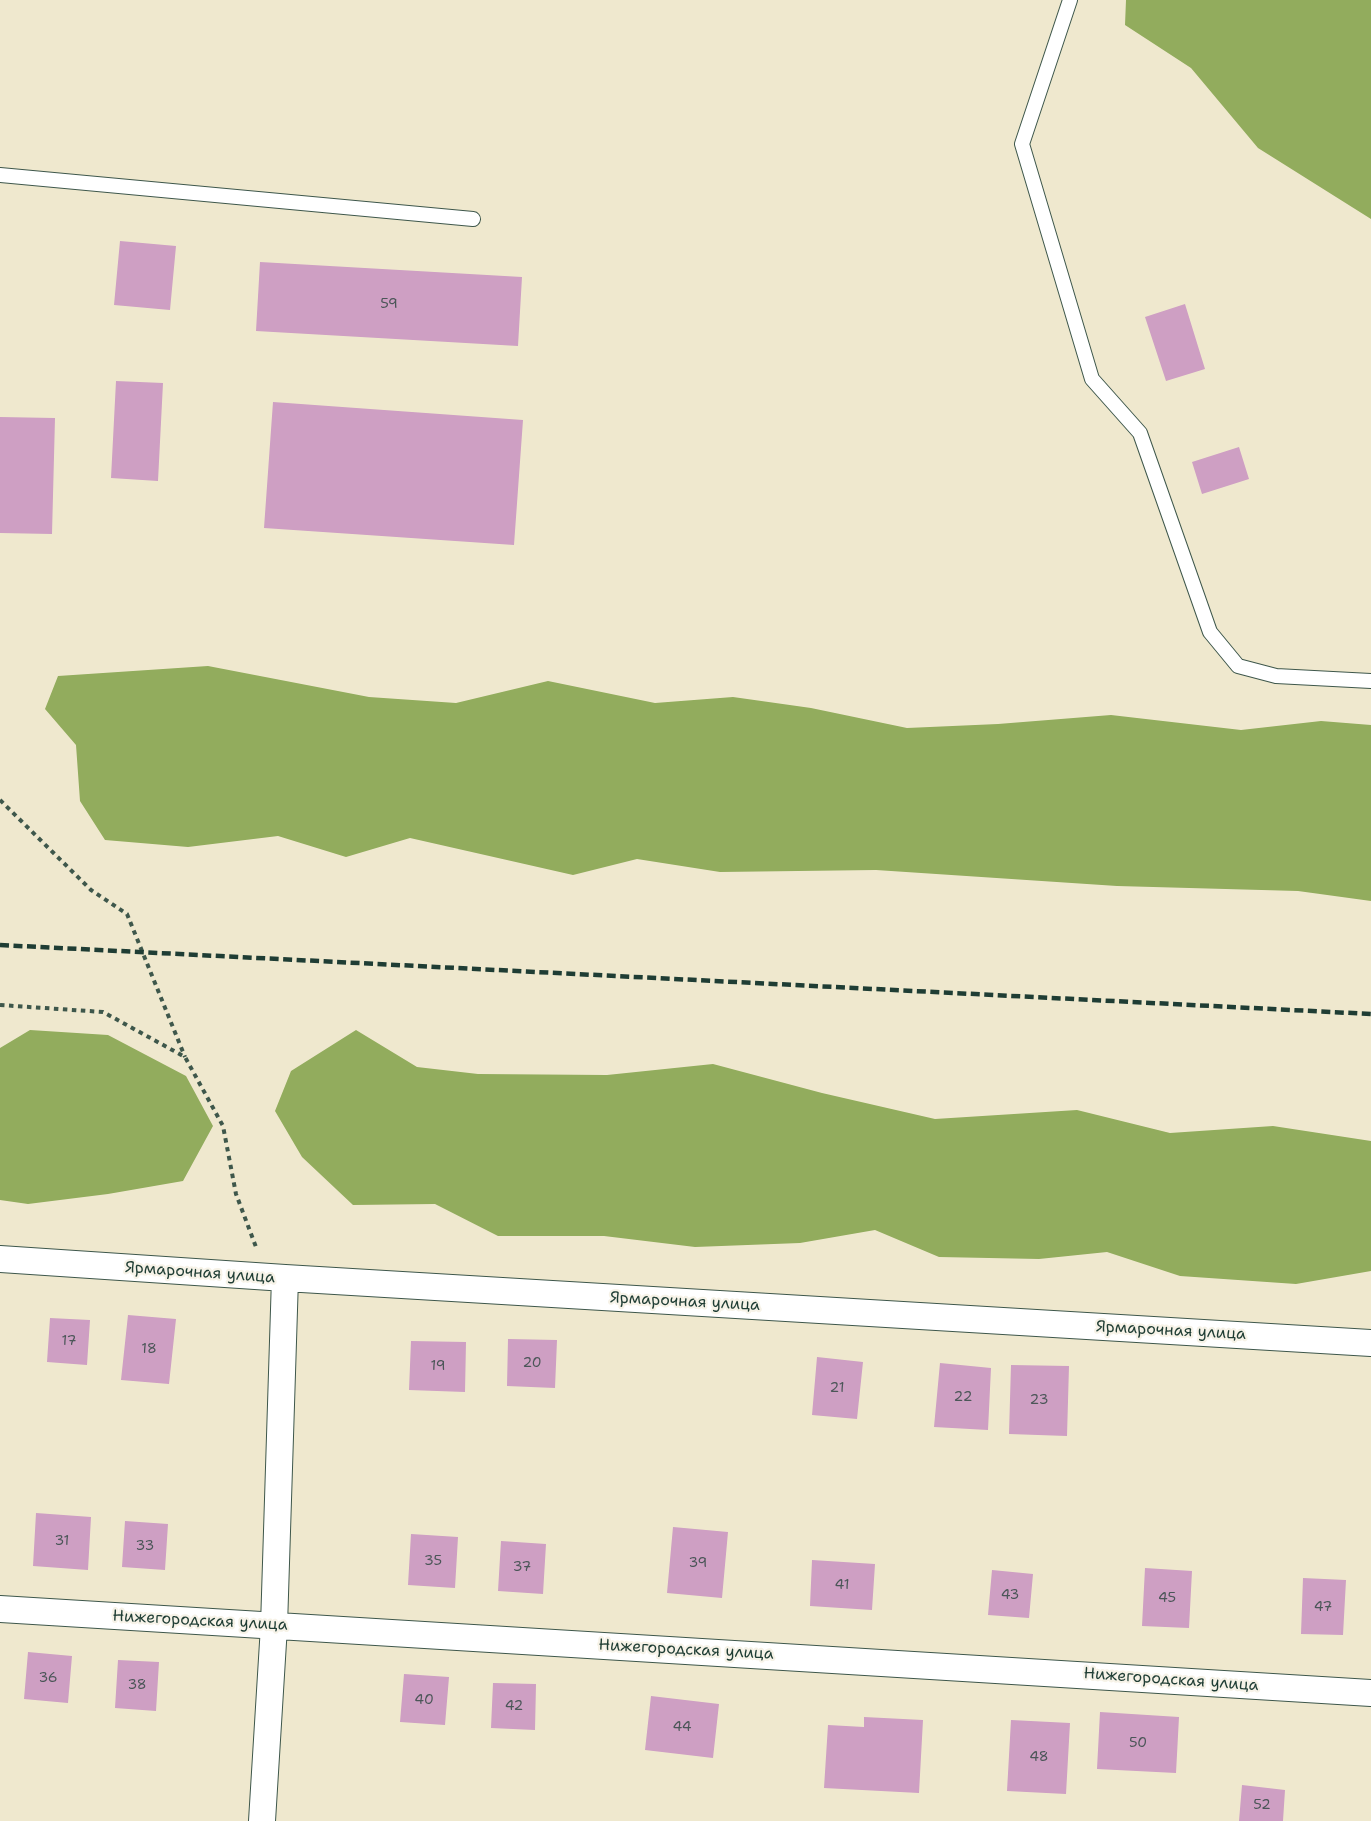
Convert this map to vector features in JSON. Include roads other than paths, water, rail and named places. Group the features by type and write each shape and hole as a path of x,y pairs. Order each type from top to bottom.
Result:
{"street":[{"name":"Ярмарочная улица","path":"0,1259 1371,1343"},
{"path":"262,1821 273,1626 285,1278"},
{"name":"Нижегородская улица","path":"0,1609 1371,1693"}],"lane":[{"path":"1070,0 1022,144 1092,379 1140,433 1210,632 1238,666 1276,676 1371,681"},
{"path":"0,175 473,219"}],"railway":[{"path":"0,945 1371,1014"}]}
